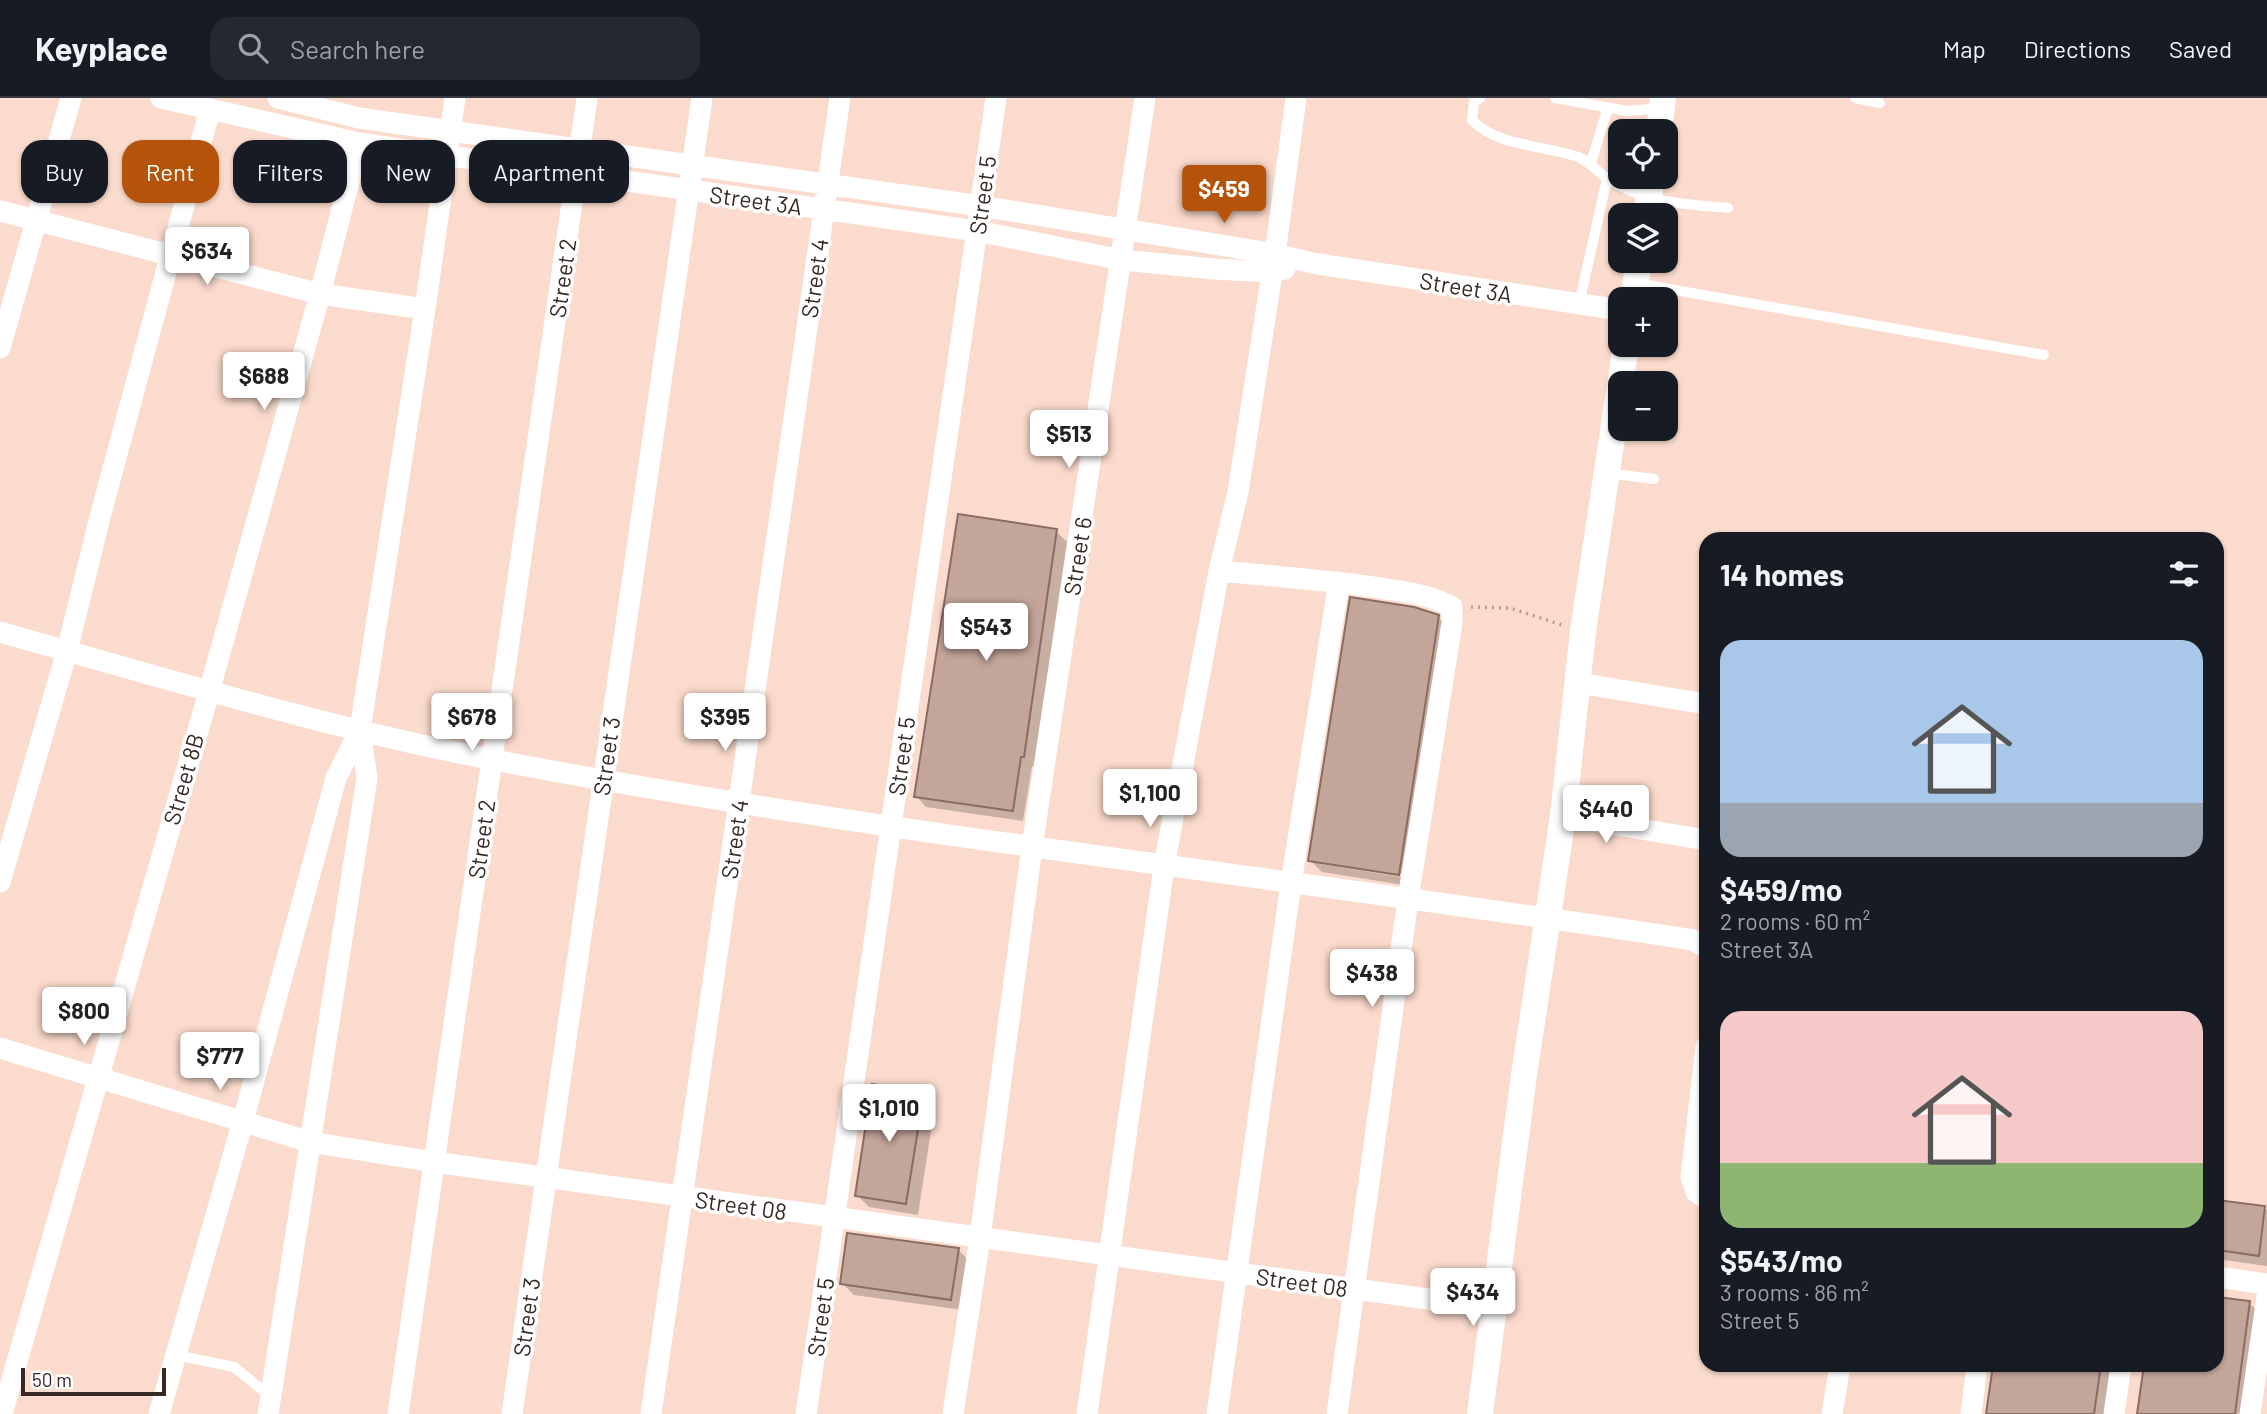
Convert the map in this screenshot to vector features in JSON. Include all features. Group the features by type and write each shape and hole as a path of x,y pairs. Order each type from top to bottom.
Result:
{"street":[{"path":"0,348 71,98"},
{"name":"Street 3A","path":"161,98 210,110 234,106 321,136 359,143"},
{"name":"Street 3A","path":"278,98 359,118 515,140"},
{"path":"449,140 455,98"},
{"name":"Street 2","path":"581,140 587,98"},
{"name":"Street 3","path":"512,1414 702,98"},
{"name":"Street 4","path":"651,1414 840,98"},
{"name":"Street 5","path":"806,1414 996,98"},
{"name":"Street 6","path":"953,1414 980,1238 1032,847 1145,98"},
{"path":"1087,1414 1164,866 1219,571 1238,492 1296,98"},
{"path":"0,882 67,651 210,110"},
{"path":"321,136 327,110"},
{"name":"Street 8B","path":"2,1414 209,692 320,294 359,143"},
{"name":"Street 3A","path":"629,156 981,206 1126,231 1273,263"},
{"name":"Street 3A","path":"629,182 977,231 1122,260 1312,264 1608,308"},
{"path":"269,1405 367,778 360,730 440,203"},
{"name":"Street 2","path":"398,1414 573,203"},
{"path":"0,211 320,294 425,309"},
{"path":"1480,1414 1523,1082 1563,816 1583,631 1624,357"},
{"path":"1219,571 1339,582 1423,594 1452,607 1452,623 1408,899 1337,1414"},
{"path":"1217,1414 1291,883 1339,582"},
{"path":"0,632 209,692 492,760 739,802 1032,847 1549,918 1693,940 1699,944"},
{"path":"1577,682 1699,703"},
{"path":"159,1414 243,1121 336,778 360,730"},
{"path":"1563,816 1699,839"},
{"name":"Street 08","path":"0,1048 310,1142 546,1178 1493,1308"},
{"path":"1699,1107 1691,1177 1699,1194"},
{"path":"2224,1278 2267,1284"},
{"path":"2250,1414 2267,1297"},
{"path":"1832,1414 1839,1372"},
{"path":"1970,1414 1976,1372"},
{"path":"2114,1414 2120,1372"}],"lane":[{"path":"1480,98 1474,102 1472,120 1478,127 1502,137 1578,157 1591,163 1607,179 1649,197 1728,208"},
{"path":"1555,98 1627,111 1661,112"},
{"path":"1855,98 1880,103"},
{"path":"1591,163 1608,107"},
{"path":"1579,304 1607,179"},
{"path":"1636,281 2044,355"},
{"path":"1606,473 1654,479"},
{"path":"176,1355 234,1367 269,1405"}],"path":[{"path":"1452,607 1510,608 1583,631"}],"building":[{"path":"958,514 1057,529 1024,757 1021,757 1013,811 914,797"},
{"path":"1350,597 1414,607 1439,615 1399,875 1308,861"},
{"path":"872,1084 924,1092 906,1204 855,1196"},
{"path":"2224,1201 2265,1206 2259,1256 2224,1251"},
{"path":"847,1233 959,1248 951,1300 840,1284"},
{"path":"2224,1298 2250,1301 2235,1414 2137,1414 2143,1372 2224,1372"},
{"path":"1992,1372 2100,1372 2094,1414 1986,1414"}]}
